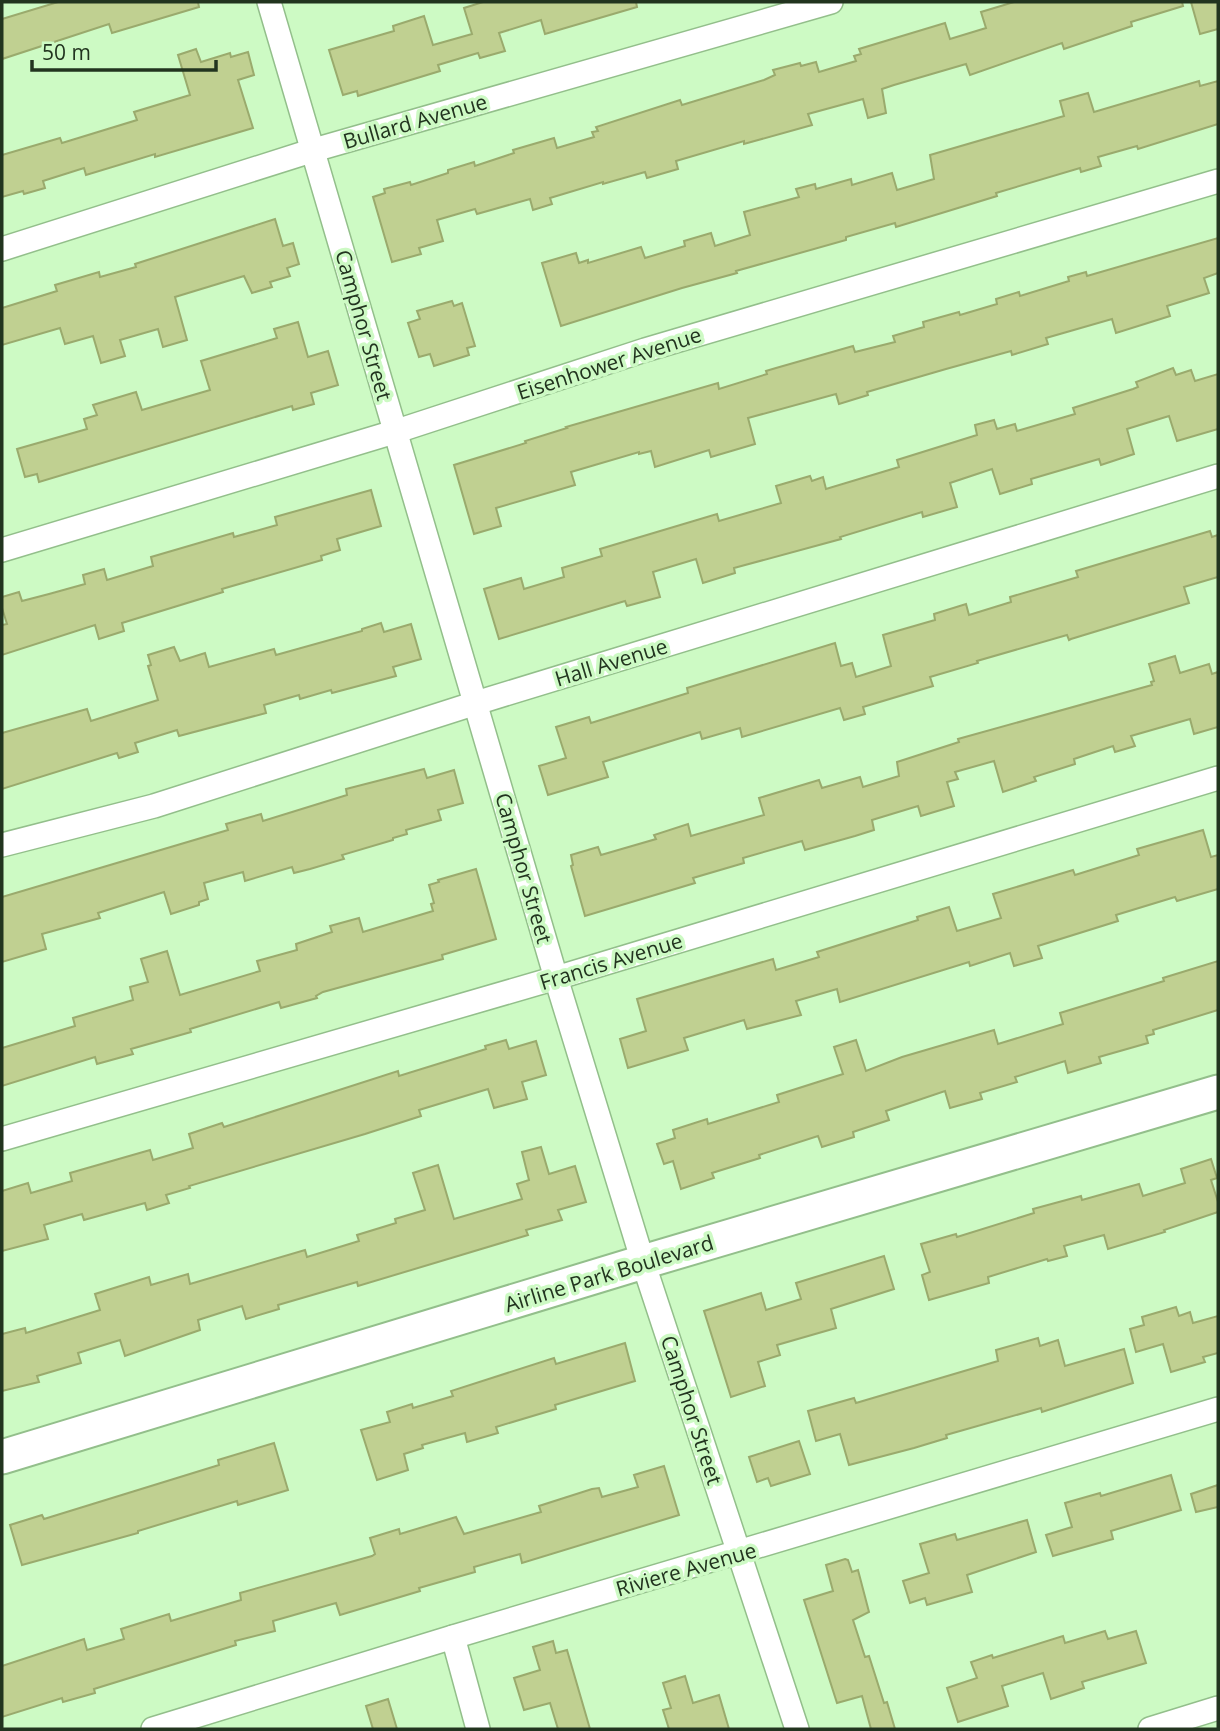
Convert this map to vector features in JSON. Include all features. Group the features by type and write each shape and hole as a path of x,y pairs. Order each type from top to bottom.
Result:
{"street":[{"name":"Camphor Street","path":"269,2 556,978 643,1262 797,1729"},
{"name":"Bullard Avenue","path":"2,250 314,150 831,2"},
{"name":"Eisenhower Avenue","path":"2,550 394,432 645,350 1218,181"},
{"name":"Hall Avenue","path":"2,845 154,806 1218,476"},
{"name":"Francis Avenue","path":"2,1139 556,978 1218,778"},
{"name":"Airline Park Boulevard","path":"2,1457 643,1262 1218,1092"},
{"name":"Riviere Avenue","path":"153,1729 186,1724 453,1637 1218,1409"},
{"path":"453,1637 478,1729"},
{"path":"1150,1729 1218,1708"}],"building":[{"path":"58,2 198,2 199,7 112,33 109,24 2,59 2,19"},
{"path":"483,2 636,2 637,7 545,34 541,20 499,33 505,51 480,58 478,53 438,65 440,71 358,96 357,91 343,95 329,50 394,31 393,26 424,16 433,45 472,34 464,8"},
{"path":"1014,2 1182,2 1183,6 1131,22 1132,26 1064,49 1062,43 970,75 966,64 882,89 886,113 868,118 863,99 808,114 812,125 676,161 678,169 647,178 645,172 603,182 550,198 552,204 533,210 530,199 477,214 475,209 437,220 443,241 419,248 421,254 392,262 373,197 385,193 384,189 410,182 411,185 474,162 475,166 514,153 513,150 554,138 557,148 594,137 592,132 598,131 596,127 680,100 682,105 764,80 775,75 773,70 816,62 819,72 856,61 854,56 861,54 859,49 945,23 950,39 986,28 981,12"},
{"path":"1191,2 1218,2 1218,29 1200,34"},
{"path":"196,49 201,62 230,53 231,57 248,52 254,75 238,80 253,128 86,175 84,168 43,181 45,188 2,197 2,155 60,138 62,143 137,120 134,112 190,95 178,55"},
{"path":"1199,81 1200,86 1218,81 1218,124 1138,149 1137,146 1098,157 1101,166 1081,172 1080,168 896,227 895,223 846,237 846,240 561,326 542,263 576,253 579,263 588,260 588,263 641,247 645,258 685,246 684,241 711,233 715,246 750,235 744,212 799,197 796,189 815,184 816,189 851,179 852,185 892,173 897,190 934,179 930,155 1064,116 1060,101 1088,93 1094,112"},
{"path":"275,219 283,246 293,243 299,264 287,268 290,276 270,282 272,287 252,293 244,276 175,297 187,340 163,347 158,329 120,340 125,356 101,363 93,336 65,344 60,328 2,345 2,308 57,291 55,285 99,272 100,277 136,267 135,264"},
{"path":"1218,238 1218,273 1204,278 1209,293 1167,306 1170,316 1116,333 1112,319 1046,338 1048,344 1012,355 1011,351 946,369 867,392 868,395 839,404 836,394 748,418 755,444 711,457 709,450 655,467 651,451 639,452 571,472 575,485 496,508 501,526 474,534 454,465 526,443 525,441 566,427 718,383 719,389 767,374 766,371 853,346 855,352 895,342 893,336 924,327 923,322 997,304 996,299 1019,292 1020,296 1069,281 1068,277 1086,272 1087,276"},
{"path":"452,301 454,306 462,303 475,346 467,348 469,355 434,366 430,354 419,357 408,323 420,319 417,311"},
{"path":"298,322 308,357 328,351 338,385 311,393 314,404 293,410 292,406 39,482 37,474 25,477 17,449 87,429 84,419 97,415 93,405 136,392 142,410 210,390 201,361 277,338 274,329"},
{"path":"1173,368 1176,375 1191,370 1195,381 1218,374 1218,429 1177,441 1169,416 1127,429 1134,454 1101,465 1099,459 1031,479 1032,484 1000,494 992,469 950,483 957,507 923,517 922,512 840,537 841,539 734,568 735,573 703,583 696,559 653,572 660,597 627,606 625,601 499,639 484,589 521,578 524,589 564,577 562,568 602,556 600,549 717,514 719,521 781,503 776,486 810,476 812,481 823,477 826,489 899,467 897,460 977,435 975,425 994,420 997,429 1015,424 1017,431 1075,414 1073,408 1138,387 1136,382"},
{"path":"371,490 381,526 337,539 340,550 321,556 322,560 222,589 223,592 122,623 124,631 99,639 95,625 2,655 2,625 7,624 2,597 19,592 22,601 49,594 85,584 83,575 104,569 107,580 153,566 151,557 233,533 234,537 277,525 275,517"},
{"path":"1210,531 1212,537 1218,535 1218,577 1184,587 1189,603 1069,640 1067,635 977,661 978,663 930,677 933,686 863,707 865,714 844,720 840,708 742,737 740,728 702,739 700,732 603,762 608,777 548,795 539,766 566,758 556,727 589,717 591,723 688,693 687,688 835,643 841,666 852,663 856,677 891,666 883,635 935,620 934,614 966,604 969,615 1011,602 1010,597 1078,577 1076,571"},
{"path":"381,623 384,632 411,624 421,659 393,667 396,676 332,693 331,690 300,699 299,695 264,705 266,713 179,736 177,730 135,743 138,752 119,758 117,753 2,789 2,733 87,709 91,721 158,700 148,666 151,665 148,655 174,647 180,661 205,653 209,667 274,649 276,655 362,631"},
{"path":"1175,656 1180,673 1209,664 1212,674 1218,672 1218,727 1194,734 1190,719 1131,736 1135,746 1115,752 1113,746 1074,759 1075,764 1034,777 1036,781 1003,792 994,761 955,772 958,779 947,782 954,806 921,816 918,806 872,820 874,830 855,836 805,850 802,841 743,858 744,863 693,878 695,883 585,916 571,866 571,855 598,847 601,855 656,839 654,835 688,824 691,836 764,815 759,798 819,780 822,788 860,777 863,787 899,776 897,762 959,742 958,739 1152,685 1151,682 1154,681 1149,664"},
{"path":"424,769 427,778 454,770 463,803 438,810 441,820 406,830 407,834 393,840 342,855 344,859 310,869 294,873 292,867 245,881 243,872 204,883 208,899 199,902 199,905 171,914 164,892 98,913 100,918 42,934 46,949 2,962 2,897 228,830 226,824 261,814 263,821 347,795 346,789"},
{"path":"1203,830 1211,857 1218,855 1218,889 1177,901 1175,897 1116,915 1118,921 1038,946 1042,958 1014,966 1010,953 970,966 969,962 840,1002 837,989 796,1001 801,1015 747,1029 744,1020 684,1038 688,1050 628,1068 620,1039 646,1031 637,999 773,959 776,970 819,957 817,952 918,920 917,917 949,907 957,931 1001,918 993,894 1073,870 1075,875 1139,855 1137,849"},
{"path":"476,869 496,939 442,955 443,959 323,992 316,996 317,998 281,1008 279,1002 190,1029 191,1032 131,1049 133,1054 97,1064 95,1057 2,1086 2,1048 75,1026 73,1018 133,1000 130,987 148,982 141,959 167,951 180,995 260,971 257,961 297,950 296,944 332,932 330,926 359,918 363,932 433,911 431,904 434,903 429,885"},
{"path":"1218,961 1218,1010 1153,1030 1154,1034 1146,1036 1148,1043 1099,1057 1101,1063 1068,1073 1065,1061 1015,1077 1017,1082 980,1093 982,1099 950,1108 945,1091 886,1111 889,1120 853,1132 854,1137 822,1147 818,1136 712,1173 714,1178 681,1189 673,1161 664,1164 657,1144 675,1138 673,1130 707,1119 708,1124 779,1102 777,1095 843,1074 834,1047 856,1040 866,1071 902,1057 994,1030 998,1044 1063,1024 1060,1013 1164,981 1163,978"},
{"path":"506,1040 509,1049 536,1041 546,1075 522,1082 527,1099 494,1108 488,1089 419,1110 421,1116 189,1186 190,1188 166,1195 169,1203 147,1210 145,1203 84,1220 82,1214 44,1225 48,1239 2,1251 2,1191 28,1183 31,1193 72,1181 70,1173 150,1150 153,1160 193,1148 189,1134 222,1123 224,1127 398,1071 399,1076 486,1049 485,1046"},
{"path":"541,1147 549,1174 575,1166 586,1202 558,1210 562,1220 526,1230 528,1235 358,1286 357,1282 278,1305 279,1309 246,1319 242,1306 198,1320 200,1330 125,1356 120,1340 78,1353 81,1363 37,1376 39,1382 2,1391 2,1334 25,1328 26,1333 100,1310 95,1294 149,1277 151,1285 188,1274 190,1284 305,1250 307,1257 359,1241 357,1235 396,1223 395,1219 425,1210 413,1173 438,1165 454,1219 522,1199 517,1184 529,1180 522,1152"},
{"path":"1211,1159 1217,1178 1211,1180 1218,1202 1218,1212 1108,1249 1104,1235 1064,1246 1067,1256 1048,1261 1047,1259 988,1277 989,1283 929,1300 922,1275 930,1272 921,1244 956,1234 957,1237 1034,1213 1033,1209 1081,1196 1082,1200 1139,1184 1143,1196 1185,1183 1181,1169"},
{"path":"884,1256 894,1289 831,1309 836,1328 777,1345 780,1355 758,1362 765,1386 731,1397 704,1311 761,1293 766,1310 801,1299 796,1283"},
{"path":"1176,1307 1179,1316 1190,1312 1193,1323 1218,1316 1218,1353 1203,1357 1205,1362 1171,1372 1163,1344 1136,1352 1130,1329 1144,1325 1142,1317"},
{"path":"1038,1338 1040,1346 1058,1340 1065,1366 1124,1349 1133,1383 1042,1412 1041,1408 946,1435 947,1438 914,1448 849,1465 840,1434 816,1441 808,1411 854,1398 856,1403 998,1361 996,1350"},
{"path":"625,1343 635,1381 555,1405 556,1409 496,1427 498,1433 467,1442 465,1433 422,1445 423,1448 404,1454 408,1470 377,1480 361,1430 390,1422 387,1412 412,1404 413,1408 453,1396 451,1391 554,1358 556,1364"},
{"path":"799,1441 810,1474 771,1486 768,1478 757,1482 749,1457"},
{"path":"274,1443 288,1490 238,1505 237,1501 138,1533 22,1565 10,1525 42,1515 44,1519 219,1465 218,1460"},
{"path":"664,1466 679,1515 522,1563 520,1554 474,1567 475,1572 340,1615 336,1603 273,1621 275,1631 235,1641 236,1645 94,1689 95,1693 63,1702 62,1698 2,1717 2,1666 84,1639 87,1650 124,1639 121,1629 169,1614 171,1621 241,1600 240,1593 372,1556 375,1554 370,1538 399,1529 400,1534 456,1517 464,1534 541,1512 539,1506 592,1489 599,1488 602,1497 638,1487 634,1475"},
{"path":"1171,1475 1181,1510 1111,1531 1113,1539 1053,1556 1046,1535 1072,1527 1065,1503 1100,1493 1101,1496"},
{"path":"1218,1485 1218,1507 1196,1512 1191,1494"},
{"path":"1027,1520 1036,1552 967,1575 972,1592 927,1605 925,1598 910,1603 903,1581 929,1573 920,1544 955,1534 957,1540"},
{"path":"848,1560 852,1572 858,1570 869,1612 853,1620 865,1657 869,1656 884,1703 887,1702 895,1729 871,1729 862,1696 837,1703 804,1600 833,1591 826,1565"},
{"path":"1105,1631 1108,1639 1136,1631 1146,1663 1082,1682 1084,1688 1051,1699 1043,1673 1002,1686 1008,1706 958,1722 947,1688 977,1678 971,1662 992,1655 993,1658 1063,1636 1065,1643"},
{"path":"553,1641 556,1653 567,1650 590,1729 558,1729 550,1703 524,1710 514,1678 540,1670 533,1647"},
{"path":"685,1676 693,1703 719,1695 729,1729 669,1729 663,1710 671,1708 663,1683"},
{"path":"388,1699 397,1729 373,1729 366,1706"}]}
